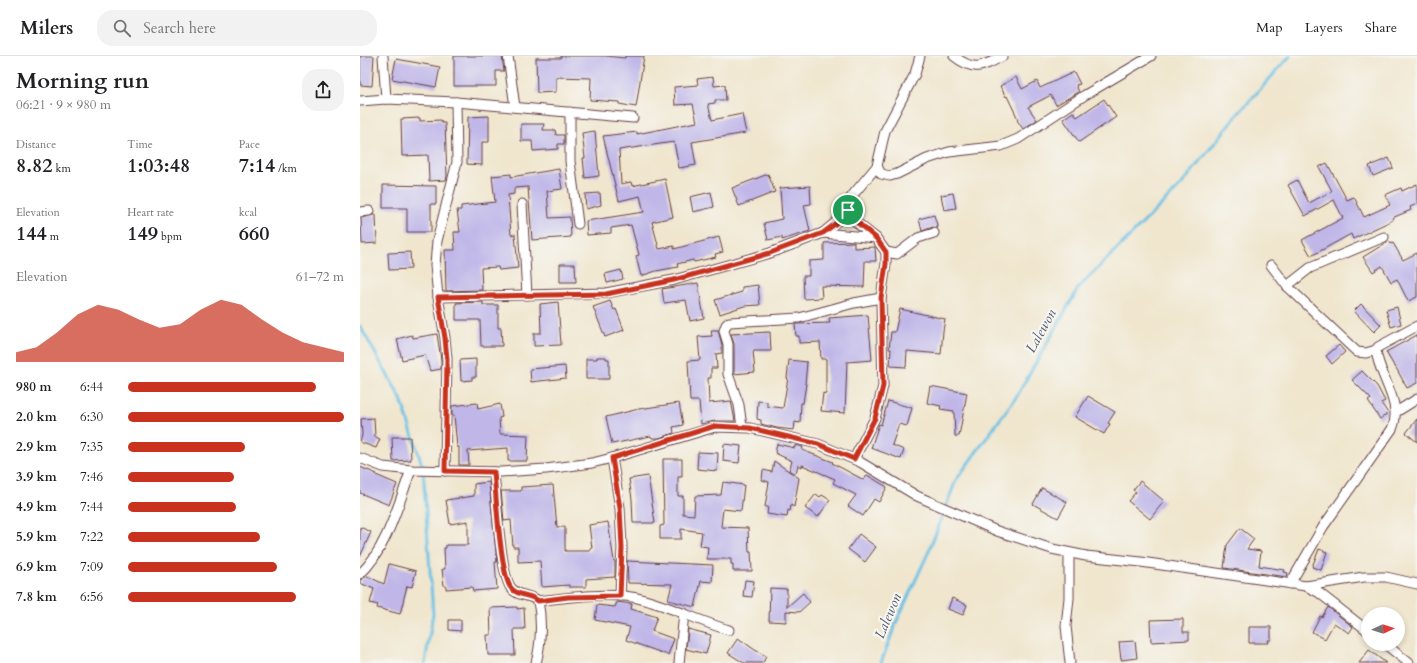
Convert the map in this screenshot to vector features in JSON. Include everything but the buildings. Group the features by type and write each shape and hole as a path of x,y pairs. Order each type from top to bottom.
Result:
{"street":[{"path":"383,56 386,99"},
{"path":"508,56 515,107"},
{"path":"854,459 875,418 883,386 881,298 886,264 886,252 876,238 852,218 848,210 848,203 877,166 885,131 915,74 920,56"},
{"path":"954,56 962,63 969,66 978,67 988,64 1003,56"},
{"path":"877,166 881,174 890,176 927,159 949,152 1001,146 1018,139 1085,95 1151,56"},
{"path":"360,101 386,99 456,102 633,118"},
{"path":"445,471 447,359 435,265 437,241 457,162 456,102"},
{"path":"570,112 570,161 578,224"},
{"path":"522,204 526,295"},
{"path":"438,297 606,294 674,280 770,253 823,233 835,224 848,210"},
{"path":"823,233 876,238"},
{"path":"886,252 898,254 918,238 934,233"},
{"path":"1287,286 1310,268 1384,237"},
{"path":"1271,265 1287,286 1357,352 1366,353 1376,350 1378,347 1417,326"},
{"path":"742,427 739,404 728,374 728,344 724,331 729,322 799,318 854,303 881,298"},
{"path":"1290,584 1323,527 1395,423 1396,412 1376,350"},
{"path":"1396,412 1417,399"},
{"path":"360,458 383,467 411,470 494,472 546,469 592,463 612,458 715,426 742,427 818,444 854,459 917,496 939,506 998,531 1052,549 1306,586 1364,577 1386,577 1417,584"},
{"path":"612,458 620,508 622,548 620,596"},
{"path":"360,574 376,555 386,535 411,470"},
{"path":"494,472 502,551 507,582 516,593 538,601 568,597 620,596 644,599 729,630"},
{"path":"1070,552 1069,598 1066,626 1070,663"},
{"path":"1306,586 1318,592 1361,626"},
{"path":"536,663 540,634 538,601"},
{"path":"679,663 684,613"},
{"path":"1394,651 1409,663"}],"waterway":[{"name":"Lalewon","path":"881,663 895,625 929,551 956,480 1017,396 1079,287 1182,184 1238,114 1290,56"},
{"path":"360,326 401,399 423,468 433,614 425,663"}],"route":[{"path":"848,210 849,215 876,238 886,252 886,264 881,298 883,386 875,418 854,459 818,444 750,428 715,426 612,458 620,508 622,548 620,596 568,597 538,601 516,593 511,589 507,582 502,551 494,472 445,471 447,359 438,297 606,294 674,280 770,253 823,233 835,224 848,210"}]}
